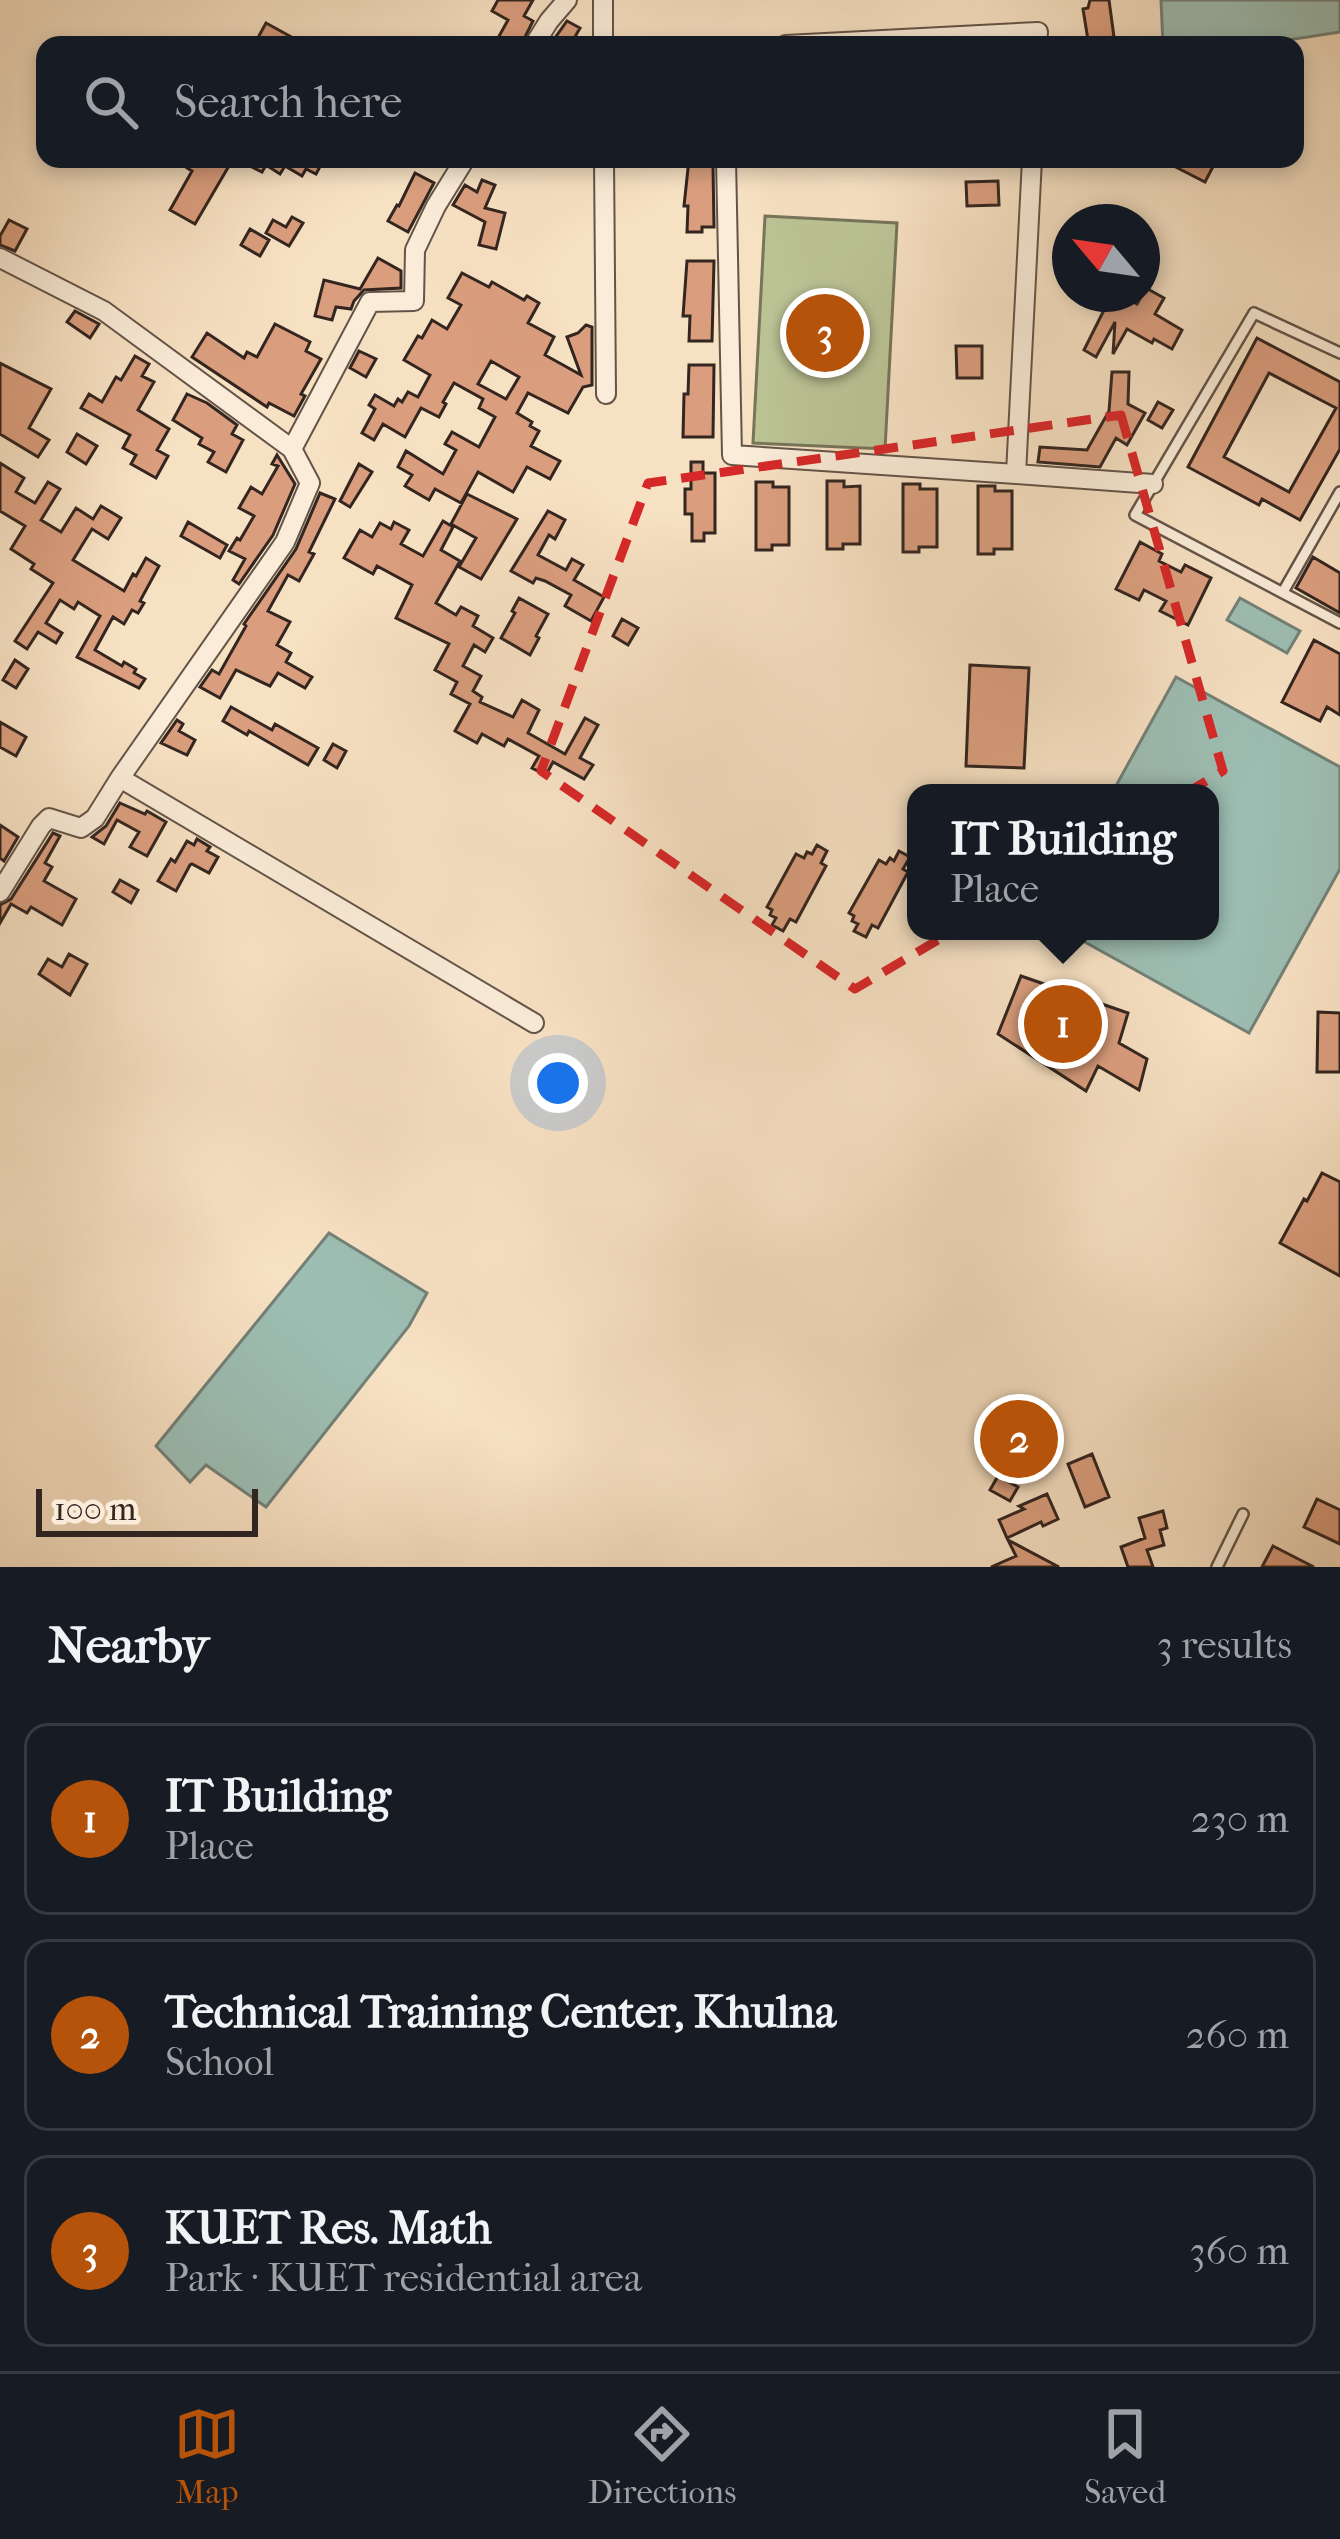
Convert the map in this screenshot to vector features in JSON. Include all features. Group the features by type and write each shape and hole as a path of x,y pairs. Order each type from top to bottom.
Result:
{"street":[{"path":"540,36 567,0"},
{"path":"603,0 603,36"},
{"path":"960,36 1038,32 1038,36"},
{"path":"292,449 370,302 414,301 415,250 459,168"},
{"path":"604,168 606,394"},
{"path":"726,168 732,455 1153,484"},
{"path":"1016,474 1032,168"},
{"path":"0,258 104,311 292,449 310,483 285,542 95,818 81,828 50,818 40,826 0,892"},
{"path":"120,778 534,1023"}],"lane":[{"path":"1340,353 1254,313 1135,514 1340,623"},
{"path":"1283,592 1340,492"},
{"path":"1217,1567 1244,1514"}],"highlighted area":[{"path":"1121,415 1223,771 855,989 541,771 648,483"}],"green space":[{"path":"765,216 897,223 885,449 753,443"}],"water":[{"path":"1161,0 1340,0 1340,32 1304,38 1163,36"},
{"path":"1240,598 1300,631 1287,653 1227,620"},
{"path":"1176,677 1340,767 1340,869 1249,1033 1081,940 1219,940 1219,784 1117,784"},
{"path":"329,1233 427,1293 409,1326 266,1507 206,1465 190,1482 156,1446"}],"building":[{"path":"498,0 533,0 524,16 533,21 526,36 499,36 508,20 492,11"},
{"path":"1090,0 1109,0 1114,36 1087,36 1083,9"},
{"path":"567,21 580,28 575,36 556,36"},
{"path":"266,23 290,36 259,36"},
{"path":"187,168 228,168 195,224 170,210 192,171"},
{"path":"288,168 319,168 316,174 306,169 302,176"},
{"path":"688,168 713,168 714,227 687,232 688,206 684,206"},
{"path":"1178,168 1212,168 1205,182"},
{"path":"415,173 434,183 408,232 388,221"},
{"path":"482,180 495,185 485,208 505,213 496,249 479,245 485,222 453,205 465,185 477,192"},
{"path":"998,181 999,205 967,206 966,182"},
{"path":"292,217 303,223 289,246 266,233 273,220 286,227"},
{"path":"9,220 27,229 15,251 0,245"},
{"path":"250,229 269,240 260,256 241,245"},
{"path":"378,258 401,271 401,288 364,290 351,309 336,307 332,320 315,316 324,280 360,289"},
{"path":"687,261 714,261 712,341 689,341 690,316 683,316"},
{"path":"462,273 489,287 492,282 524,300 527,296 539,303 528,323 554,337 545,355 581,375 567,337 586,325 592,327 592,385 583,387 568,413 528,393 517,413 539,431 531,446 560,461 550,479 527,467 513,492 478,472 461,503 435,489 429,500 405,486 412,475 398,467 406,451 443,474 456,450 445,444 452,432 479,447 495,417 479,408 483,399 454,383 439,417 421,408 405,437 383,424 374,440 362,433 375,409 369,405 375,395 394,406 408,392 418,397 430,375 404,360 432,320 447,329 461,305 448,298","holes":["491,361 519,377 506,399 478,384"]},
{"path":"75,311 99,324 90,338 67,322"},
{"path":"1103,312 1156,312 1182,330 1172,349 1127,329 1113,354 1115,322 1096,357 1084,350"},
{"path":"275,324 310,342 306,351 321,359 294,416 269,403 267,407 192,357 207,333 244,358 247,352 257,357"},
{"path":"1257,338 1340,382 1340,449 1300,520 1262,499 1259,505 1188,467","holes":["1269,373 1336,408 1289,492 1224,457"]},
{"path":"956,346 982,346 982,378 957,378"},
{"path":"359,351 376,359 366,377 350,368"},
{"path":"135,356 149,364 142,376 154,382 138,410 169,429 157,450 168,456 156,478 131,464 136,455 123,448 130,435 81,408 89,394 102,402"},
{"path":"0,363 51,389 29,428 49,440 38,457 0,434"},
{"path":"689,365 714,365 713,437 683,437"},
{"path":"1112,372 1129,372 1128,404 1145,413 1127,445 1116,438 1100,467 1038,462 1040,447 1087,450 1109,411"},
{"path":"187,394 237,425 232,434 243,440 226,472 208,462 214,452 199,444 202,438 173,420"},
{"path":"1158,402 1173,410 1162,428 1148,420"},
{"path":"77,434 97,446 86,464 67,452"},
{"path":"277,455 295,484 273,535 239,584 233,580 245,559 229,551 254,516 239,508 251,487 262,494 278,466 272,464"},
{"path":"691,462 703,462 703,473 715,473 715,533 704,533 704,541 692,541 692,514 685,514"},
{"path":"0,463 24,478 16,492 35,503 48,482 60,489 41,520 61,532 76,508 93,519 101,506 121,518 108,539 92,529 73,560 124,591 146,558 159,566 138,613 132,610 124,624 113,617 95,650 136,669 134,673 145,679 139,688 77,657 100,616 78,602 74,609 60,600 46,623 62,633 56,643 38,632 27,649 15,641 53,583 11,549 25,526 0,511"},
{"path":"359,464 372,472 350,507 340,501"},
{"path":"827,481 860,486 860,544 827,549"},
{"path":"756,482 789,487 789,545 756,550"},
{"path":"903,484 937,489 937,547 903,552"},
{"path":"978,486 1012,491 1012,549 978,554"},
{"path":"320,493 335,499 309,552 314,554 299,581 288,575 268,611 290,622 277,645 291,653 286,662 312,677 305,688 278,673 270,686 236,670 220,698 200,687 212,670 219,674 244,624 296,549"},
{"path":"467,494 517,519 481,579 459,567 476,538 451,524"},
{"path":"548,511 565,520 555,539 549,535 538,555 566,570 572,559 583,565 574,580 604,597 591,621 565,606 571,595 511,571"},
{"path":"443,521 453,527 441,550 460,561 436,603 456,615 461,607 478,616 473,626 493,638 485,652 474,645 463,666 481,676 473,691 482,697 480,702 513,717 522,700 539,710 528,733 565,754 585,718 598,725 580,758 593,765 584,779 553,762 546,775 532,768 539,756 508,739 504,746 482,734 477,743 455,731 470,704 451,694 457,682 435,670 449,644 396,618 412,585 377,566 373,574 344,558 360,530 372,537 380,523 391,529 394,522 409,530 401,544 423,556"},
{"path":"188,522 227,545 220,558 181,536"},
{"path":"1140,542 1162,554 1159,561 1181,572 1185,565 1211,578 1188,625 1160,611 1166,601 1144,590 1139,600 1116,589"},
{"path":"1313,557 1340,573 1340,613 1296,588"},
{"path":"519,598 548,614 530,655 501,638"},
{"path":"622,619 638,628 628,645 613,636"},
{"path":"1314,640 1340,654 1340,715 1327,707 1320,721 1282,702"},
{"path":"15,660 28,669 16,688 3,680"},
{"path":"970,665 1029,668 1024,768 966,766"},
{"path":"231,707 318,748 308,765 223,721"},
{"path":"177,720 183,724 179,731 195,740 187,755 161,743"},
{"path":"0,722 26,737 16,756 0,747"},
{"path":"333,744 346,751 337,768 324,760"},
{"path":"120,803 166,822 147,856 130,847 139,832 117,820 104,844 92,837 106,826"},
{"path":"0,825 18,837 4,861 0,858"},
{"path":"53,833 60,836 45,863 52,867 44,881 76,899 62,925 31,907 27,913 11,904 0,923 0,905 11,899"},
{"path":"197,839 218,857 209,873 190,865 176,891 158,881 187,841 194,845"},
{"path":"817,845 827,851 821,863 826,866 796,922 790,919 783,931 772,925 776,918 767,907 796,854 804,858"},
{"path":"899,851 907,855 903,869 907,874 878,928 872,925 866,937 854,931 858,924 849,913 879,860 894,861"},
{"path":"120,880 138,890 131,903 113,892"},
{"path":"69,954 87,964 70,995 39,974 48,959 62,967"},
{"path":"1021,976 1128,1013 1119,1043 1147,1059 1139,1090 1098,1066 1086,1091 998,1034"},
{"path":"1318,1012 1340,1013 1340,1072 1317,1072"},
{"path":"1322,1173 1340,1182 1340,1276 1280,1243"},
{"path":"1015,1415 1022,1432 1032,1428 1048,1469 1025,1478 1002,1420"},
{"path":"1092,1454 1109,1497 1085,1507 1068,1464"},
{"path":"998,1476 1018,1487 1010,1501 990,1490"},
{"path":"1047,1494 1058,1519 1007,1538 999,1520"},
{"path":"1317,1499 1340,1510 1340,1544 1304,1527"},
{"path":"1163,1511 1164,1545 1147,1550 1153,1567 1128,1567 1121,1547 1145,1538 1139,1518"},
{"path":"1008,1540 1059,1567 991,1567 1016,1556"},
{"path":"1273,1546 1314,1567 1262,1567"}],"place":[{"name":"KUET Res. Math","path":"825,333"},
{"name":"IT Building","path":"1063,1024"},
{"name":"Technical Training Center, Khulna","path":"1019,1439"}]}
